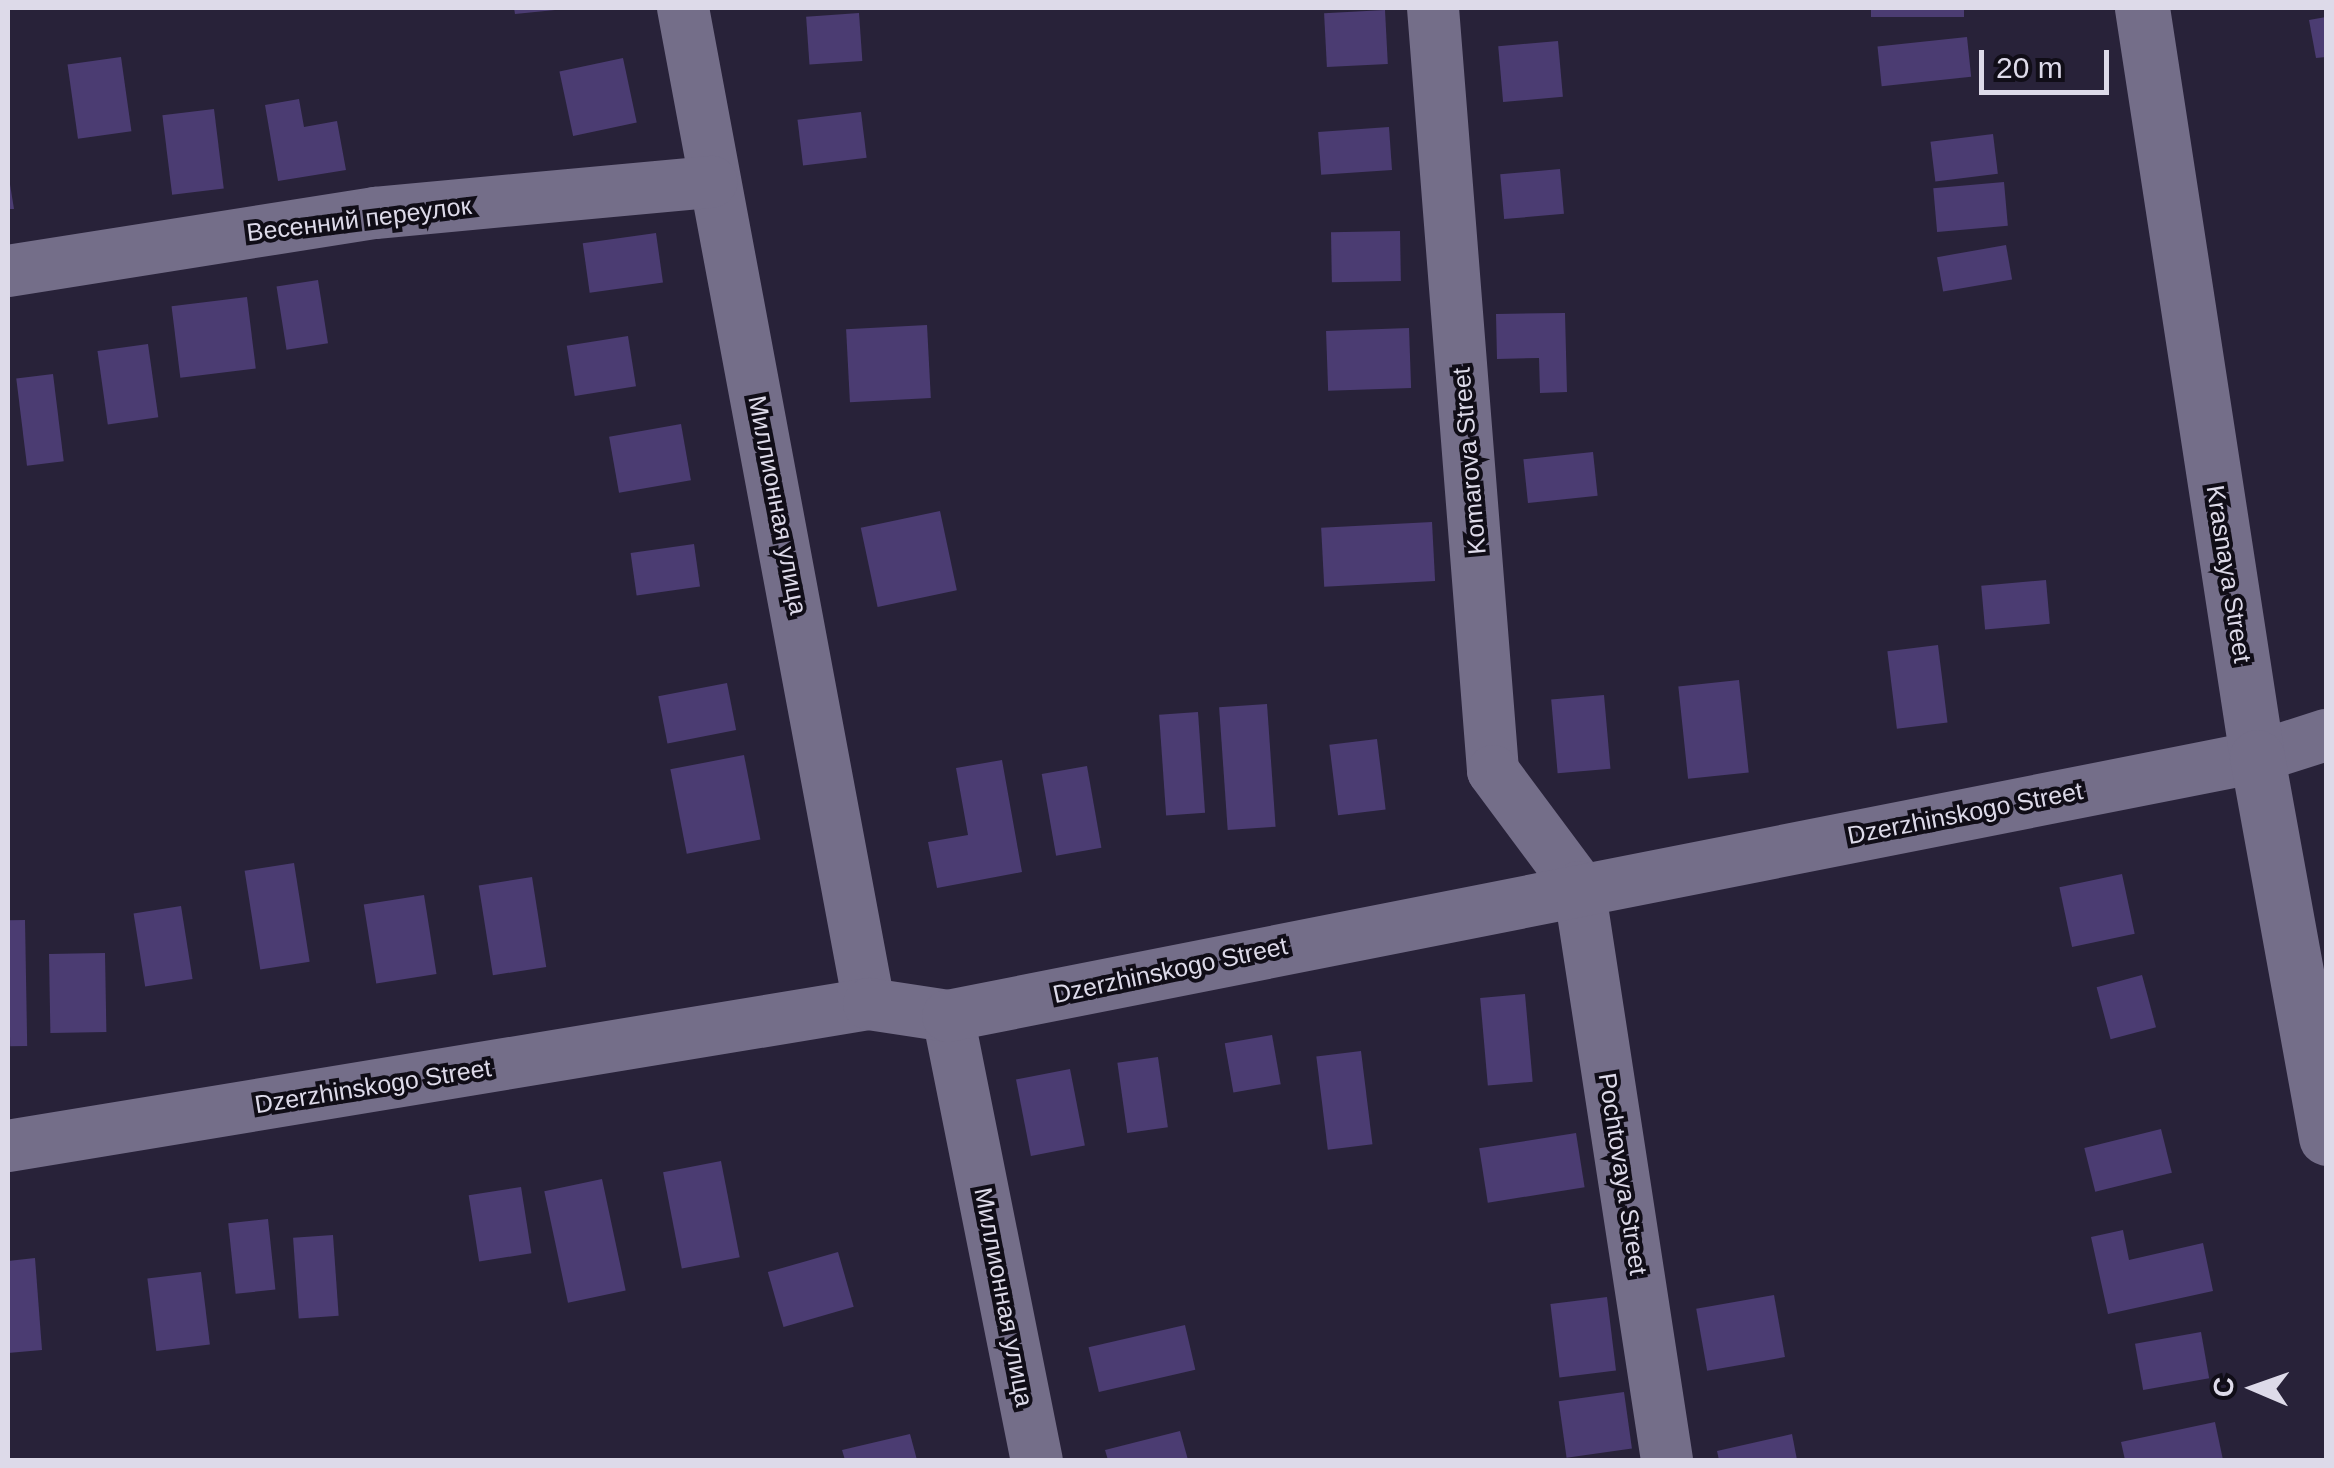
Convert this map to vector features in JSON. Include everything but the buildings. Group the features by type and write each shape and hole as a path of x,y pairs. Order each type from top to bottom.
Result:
{"main road":[{"name":"Krasnaya Street","path":"2142,8 2257,756 2326,1138"}],"street":[{"name":"Миллионная улица","path":"683,8 712,182 770,453 870,1004"},
{"name":"Komarova Street","path":"1433,8 1494,771 1580,887"},
{"name":"Весенний переулок","path":"8,271 375,212 712,182"},
{"name":"Dzerzhinskogo Street","path":"8,1146 870,1004 948,1016 1580,887 2257,756 2326,735"},
{"name":"Pochtovaya Street","path":"1580,887 1666,1460"},
{"name":"Миллионная улица","path":"948,1016 1038,1460"}]}
